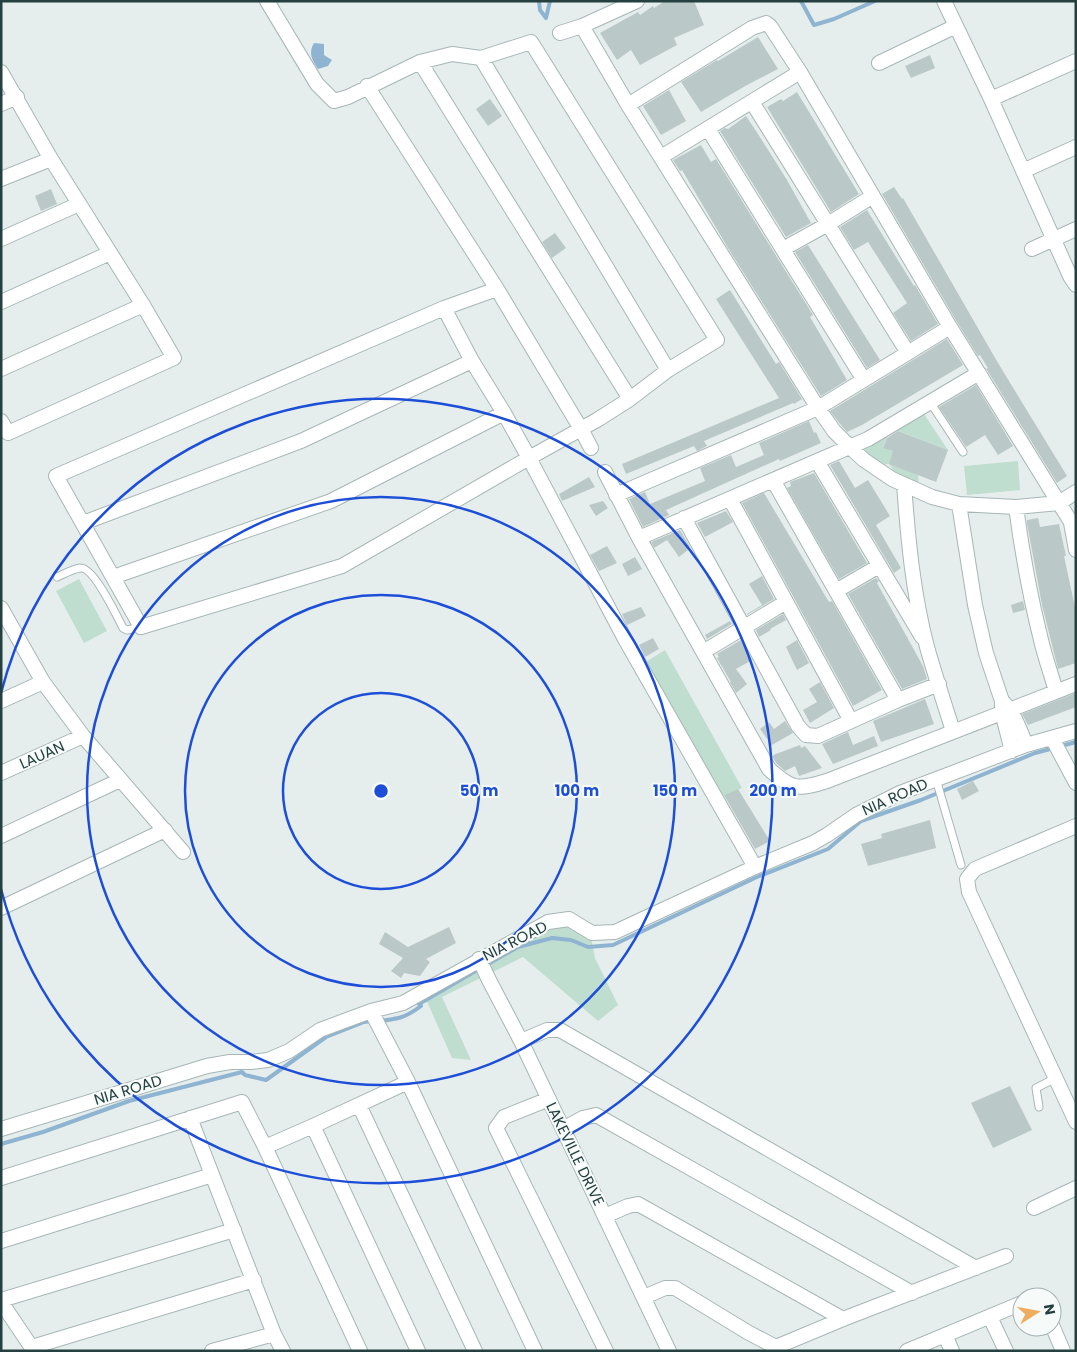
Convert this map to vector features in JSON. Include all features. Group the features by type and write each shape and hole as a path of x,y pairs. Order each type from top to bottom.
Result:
{"street":[{"path":"267,1 317,84 334,101 348,97 367,86 420,62 452,54 481,58 531,42 717,340 668,370 630,399 581,429 342,566 141,627 56,476 444,308 497,289"},
{"path":"560,34 637,1"},
{"path":"944,1 991,99 1070,276 1076,285"},
{"path":"628,106 752,28 766,23 770,26 800,72 950,327 1059,502 1073,527 1076,550"},
{"path":"582,26 628,106 818,408 834,431 850,447 864,460 892,479 932,496 959,504 1016,507 1059,502 1076,492"},
{"path":"879,63 956,26"},
{"path":"481,58 668,370"},
{"path":"991,99 1076,61"},
{"path":"420,62 630,399"},
{"path":"1,72 51,159 174,358 8,433 1,421"},
{"path":"661,158 800,72"},
{"path":"367,86 497,289 591,448"},
{"path":"1,104 16,97"},
{"path":"752,102 908,353"},
{"path":"708,129 864,380"},
{"path":"1023,171 1076,146"},
{"path":"1,179 51,159"},
{"path":"783,249 873,196"},
{"path":"1,240 79,204"},
{"path":"1032,249 1076,229"},
{"path":"1,302 110,253"},
{"path":"1,369 143,306"},
{"path":"444,308 472,361 529,458 626,640 755,867"},
{"path":"616,495 818,408 950,327"},
{"path":"83,523 301,441 472,361"},
{"path":"638,538 868,439 979,373"},
{"path":"113,577 330,501 504,413"},
{"path":"818,461 927,646"},
{"path":"605,472 638,538 769,769 795,787 808,787 827,781 953,731 1005,707 1076,684"},
{"path":"773,480 898,700"},
{"path":"904,484 908,536 918,604 927,646 953,731"},
{"path":"730,499 851,720"},
{"path":"959,504 975,605 986,653 1005,707 1026,745"},
{"path":"1016,507 1031,599 1041,642 1056,692"},
{"path":"684,518 798,726 806,735 818,736 851,720 939,684"},
{"path":"836,591 879,566"},
{"path":"703,652 786,602"},
{"path":"1,608 6,630 83,736 183,852"},
{"path":"1,701 43,682"},
{"path":"1005,707 1012,751"},
{"name":"NIA ROAD","path":"1,1129 207,1066 230,1062 268,1060 289,1050 320,1030 373,1017 403,1003 548,922 569,919 592,933 615,932 755,867 813,843 856,815 900,793 1026,745 1076,730"},
{"name":"LAUAN","path":"1,773 83,736"},
{"path":"1052,738 1076,783"},
{"path":"1,836 120,780"},
{"path":"1076,826 975,870 966,879 969,892 1076,1122"},
{"path":"1,908 165,830"},
{"name":"LAKEVILLE DRIVE","path":"479,959 521,1041 669,1351"},
{"path":"373,1017 408,1082 535,1351"},
{"path":"521,1041 547,1030 560,1030 976,1268"},
{"path":"265,1147 408,1082"},
{"path":"549,1099 504,1117 496,1128 606,1351"},
{"path":"1,1178 242,1102 265,1147 360,1351"},
{"path":"358,1105 475,1351"},
{"path":"563,1129 583,1118 596,1115 912,1293"},
{"path":"190,1118 274,1334 284,1351"},
{"path":"313,1126 418,1351"},
{"path":"1,1241 212,1175"},
{"path":"1034,1208 1076,1188"},
{"path":"605,1216 628,1206 638,1204 843,1319"},
{"path":"234,1230 1,1301 33,1349 254,1280"},
{"path":"644,1297 664,1288 675,1288 776,1347 1006,1256"},
{"path":"907,1351 1012,1307"},
{"path":"990,1317 1006,1351"},
{"path":"220,1350 274,1334"},
{"path":"945,1336 952,1351"},
{"path":"1057,1337 1063,1351"}],"lane":[{"path":"930,402 963,452"},
{"path":"57,577 80,568 86,569 99,584 123,628 127,630 141,627"},
{"path":"99,584 113,577"},
{"path":"936,779 961,865"},
{"path":"1039,1107 1036,1088 1056,1078"}],"green space":[{"path":"918,405 948,450 891,428 883,447 893,451 918,475 919,485 895,473 889,464 879,465 853,444"},
{"path":"1018,461 1020,490 967,495 964,466"},
{"path":"79,579 107,631 84,643 56,591"},
{"path":"665,650 742,788 719,797 641,665"},
{"path":"554,922 590,931 595,958 618,1005 598,1021 523,957 442,997 471,1060 452,1058 421,988"}],"water":[{"path":"314,43 324,44 324,55 332,60 328,66 318,69 316,66 311,53"}],"building":[{"path":"665,1 694,1 704,25 674,38 677,45 640,65 631,50 617,60 600,33 638,12 640,15 653,6 654,8"},
{"path":"758,37 778,69 701,112 681,82"},
{"path":"930,55 935,68 911,78 905,66"},
{"path":"669,90 686,121 661,135 643,106"},
{"path":"797,92 859,194 831,212 767,107 781,99 783,101"},
{"path":"490,99 502,116 488,126 476,109"},
{"path":"746,116 787,180 811,223 786,237 720,131 725,128 728,129"},
{"path":"701,145 711,162 716,159 813,315 810,317 847,380 821,396 728,248 682,170 680,171 673,160"},
{"path":"894,187 903,198 998,363 1067,476 1057,483 986,369 988,368 980,355 978,356 957,322 882,194"},
{"path":"51,189 57,204 41,211 35,196"},
{"path":"867,210 938,324 911,341 893,313 907,303 868,242 854,250 840,227"},
{"path":"555,233 566,248 552,258 542,242"},
{"path":"808,245 880,360 867,368 795,252"},
{"path":"730,290 776,364 779,362 802,399 704,441 707,446 697,451 694,446 626,474 622,464 779,398 716,299"},
{"path":"947,339 963,365 847,432 830,411"},
{"path":"976,385 1013,446 998,455 985,435 966,447 939,407"},
{"path":"809,421 821,443 780,461 779,459 666,510 669,515 643,527 629,499 645,492 650,504 705,481 700,468 731,455 736,467 764,455 759,443"},
{"path":"898,431 948,450 936,482 889,464 893,451 883,448 887,438"},
{"path":"839,461 855,488 868,480 890,516 876,525 901,568 894,573 830,465"},
{"path":"814,473 867,563 839,579 787,488 791,486 790,482"},
{"path":"589,477 595,487 562,501 559,494"},
{"path":"764,493 829,602 832,601 882,690 853,706 742,503"},
{"path":"603,501 608,508 596,516 589,505"},
{"path":"726,511 733,522 705,537 697,523"},
{"path":"1038,518 1040,527 1059,524 1076,612 1076,663 1058,669 1042,605 1027,523 1027,520"},
{"path":"680,530 690,547 679,557 667,540 654,548 651,542"},
{"path":"607,546 617,563 599,571 590,555"},
{"path":"635,557 642,569 628,576 622,564"},
{"path":"762,576 774,599 747,615 762,605 749,584"},
{"path":"876,578 923,666 927,679 902,689 848,594"},
{"path":"1023,601 1025,610 1013,613 1011,605"},
{"path":"641,607 646,616 627,625 622,614"},
{"path":"783,614 786,620 759,637 756,630"},
{"path":"730,621 732,624 707,639 705,635"},
{"path":"653,638 659,649 645,657 639,645"},
{"path":"741,640 752,660 736,669 747,684 736,693 717,658 719,657 717,654"},
{"path":"797,640 809,663 797,670 786,647"},
{"path":"820,682 834,708 810,723 803,710 817,702 809,689"},
{"path":"1076,693 1076,707 1028,725 1022,714"},
{"path":"925,699 934,724 881,742 873,721"},
{"path":"785,721 793,733 770,746 760,729 769,722 774,729"},
{"path":"848,732 853,745 874,736 878,746 833,764 822,744"},
{"path":"800,745 801,748 805,746 822,768 799,776 795,766 785,771 776,763 772,756"},
{"path":"973,781 979,791 962,800 957,789"},
{"path":"738,789 770,841 755,849 724,795"},
{"path":"930,820 936,848 868,866 861,844 882,838 881,834"},
{"path":"449,927 456,943 426,959 430,962 420,976 404,973 401,978 391,971 403,958 379,944 385,932 408,947"},
{"path":"1010,1086 1032,1130 993,1148 971,1103"}],"waterway":[{"path":"539,1 540,10 546,18 550,1"},
{"path":"801,1 814,25 834,19 875,1"},
{"path":"1061,746 1076,742"},
{"path":"488,964 518,947 552,938 571,940 588,947 613,945 757,877 828,849 861,821 921,800 1035,753 1054,748"},
{"path":"379,1021 396,1019 410,1013 421,1006 419,1004 479,969"},
{"path":"1,1144 43,1132 129,1101 242,1072 245,1075 266,1080 326,1037 364,1022 372,1021"}]}
